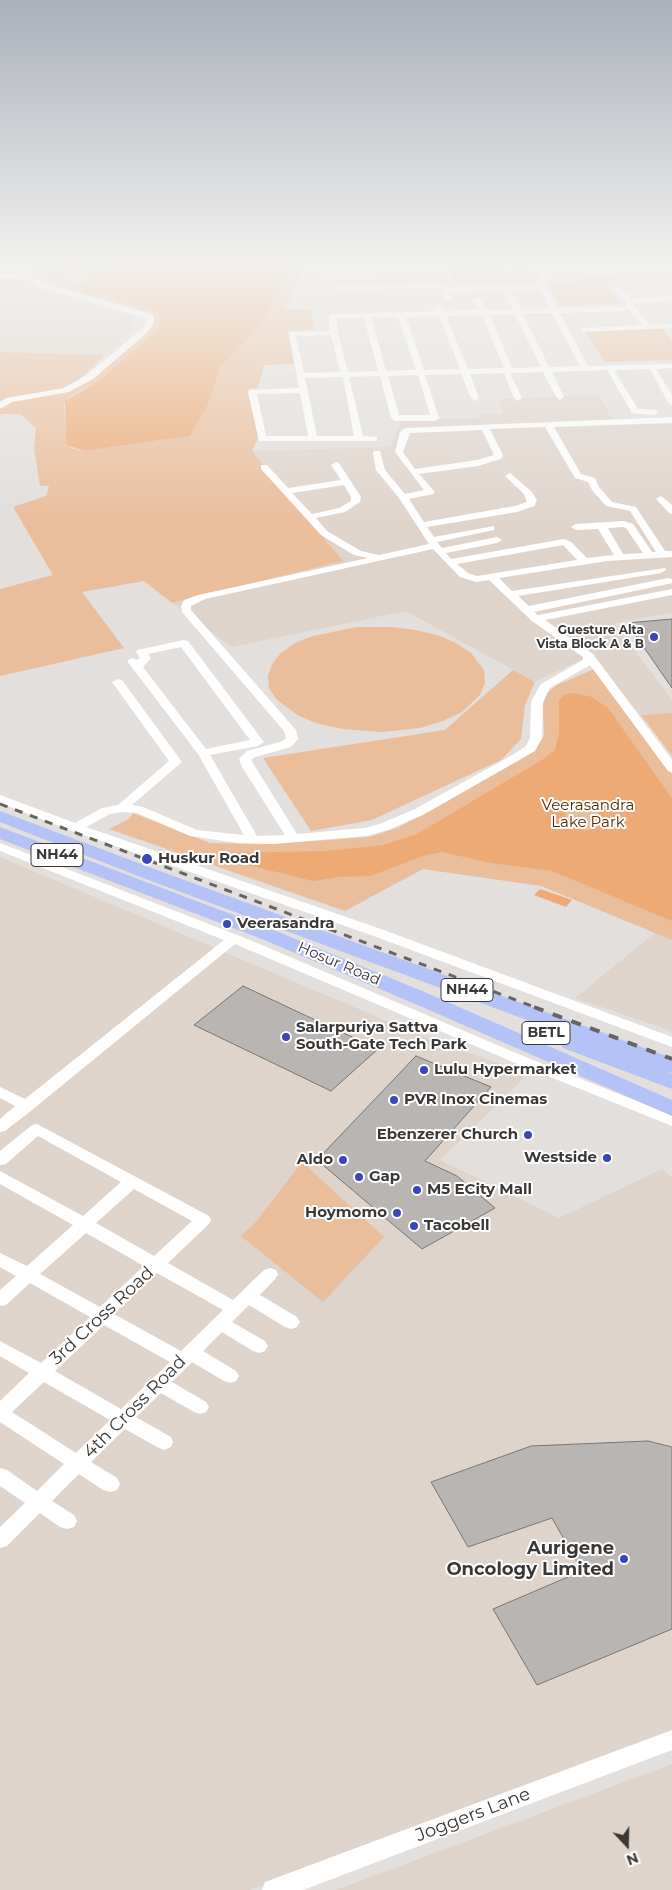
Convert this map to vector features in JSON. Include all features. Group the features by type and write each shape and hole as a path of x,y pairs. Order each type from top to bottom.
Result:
{"highway":[{"name":"Hosur Road","path":"0,816 247,927 672,1066"},
{"name":"Hosur Road","path":"0,833 247,927 420,998 436,1014 672,1108"},
{"name":"BETL","path":"420,998 464,1001 672,1082"}],"street":[{"path":"0,406 9,400 66,390 90,377 120,351"},
{"path":"295,351 313,439"},
{"path":"339,351 359,439"},
{"path":"376,351 395,418 434,418 414,351"},
{"path":"456,351 475,398"},
{"path":"500,351 518,398"},
{"path":"536,351 560,397"},
{"path":"576,351 585,368"},
{"path":"546,372 585,368 672,368"},
{"path":"300,378 654,370 672,368"},
{"path":"654,370 672,402"},
{"path":"611,371 635,411 672,411"},
{"path":"302,390 252,392 262,439 374,439"},
{"path":"403,497 430,492 399,452 404,432 408,430 672,420"},
{"path":"548,425 578,476 592,480 609,504 633,509 659,555 661,570 671,586"},
{"path":"413,472 478,463 498,457 485,428"},
{"path":"377,453 382,470 403,497 435,546 464,575 476,579 584,562 659,555"},
{"path":"309,517 334,512 356,502 356,497 336,465"},
{"path":"264,467 324,533 358,553 383,556"},
{"path":"422,525 517,509 531,504 532,500 528,493 510,476"},
{"path":"285,491 345,482"},
{"path":"576,527 624,524 630,526 659,555"},
{"path":"601,525 620,558"},
{"path":"435,546 491,528"},
{"path":"293,838 248,767 245,759 251,754 287,744 292,738 290,730 186,610 188,602 202,597 383,556 435,546 497,540"},
{"path":"449,562 561,542 568,544 584,562"},
{"path":"510,594 576,584 618,575 661,570"},
{"path":"492,577 536,619 589,656 672,768"},
{"path":"526,610 671,586"},
{"path":"536,619 671,586"},
{"path":"203,753 258,742 184,642 141,652 146,658 135,664 203,753 253,840"},
{"path":"76,828 106,810 122,808 139,810 194,833 236,839 293,838 366,832 384,827 419,812 531,748 536,738 537,702 545,686 588,662 589,656"},
{"path":"118,682 176,762 122,808"},
{"path":"0,799 76,828 376,932 672,1042"},
{"path":"0,847 247,927 672,1121"},
{"path":"0,1128 247,927"},
{"path":"0,1092 27,1106"},
{"path":"0,1160 37,1129 133,1181 0,1300"},
{"path":"0,1177 235,1309"},
{"name":"3rd Cross Road","path":"0,1412 203,1220 133,1181"},
{"path":"0,1259 102,1316 230,1376"},
{"name":"4th Cross Road","path":"0,1540 270,1274"},
{"path":"248,1296 291,1322"},
{"path":"220,1323 259,1346"},
{"path":"0,1348 164,1442"},
{"path":"159,1383 200,1407"},
{"path":"0,1412 110,1484"},
{"path":"0,1476 67,1522"},
{"name":"Joggers Lane","path":"274,1890 672,1740"}],"shaded area":[{"path":"0,351 109,351 105,355"},
{"path":"132,351 235,351 221,365 207,407 190,436 85,451 69,446 66,443 65,401 97,382"},
{"path":"599,395 612,419 672,417 672,613 614,623 672,700 672,713 641,715 589,656 535,682 406,611 232,647 172,603 343,561 252,451 391,447 401,420 482,418 481,414 503,413 499,399"},
{"name":"Veerasandra Lake Park","path":"572,693 592,697 608,708 672,798 672,921 552,871 491,863 442,852 426,855 370,876 338,877 313,881 232,861 234,853 326,851 383,845 417,834 542,760 555,750 559,733 559,700 564,695","holes":["567,806 591,807 598,811 598,827 584,831 568,821 563,810"]},
{"path":"0,857 420,1035 528,1074 440,1160 559,1218 662,1169 672,1178 672,1731 250,1890 0,1890"},
{"path":"540,889 572,900 566,907 534,895"},
{"path":"656,932 672,940 672,1031 575,998"},
{"path":"672,1764 672,1890 336,1890"}],"green space":[{"path":"120,351 132,351 97,382 69,397 64,404 66,443 71,448 85,451 190,436 207,407 221,365 235,351 292,351 294,364 264,365 258,388 249,389 258,438 252,451 343,561 172,603 144,581 82,592 124,648 0,676 0,589 53,575 13,507 46,496 49,486 40,486 34,448 36,428 20,414 0,414 0,407 8,402 77,386"},
{"path":"598,351 672,351 672,360 605,362"},
{"path":"0,352 105,355 80,379 61,389 0,402"},
{"path":"357,627 392,627 415,630 437,635 456,643 471,653 484,670 485,683 480,695 462,712 443,721 420,728 382,732 343,729 319,724 299,716 277,700 269,688 268,676 272,664 281,653 295,643 313,636"},
{"name":"Veerasandra Lake Park","path":"594,669 672,774 672,940 541,886 423,869 345,911 109,829 129,819 133,813 210,843 272,844 369,837 397,828 523,758 535,749 544,736 543,704 547,693 557,685"},
{"path":"513,670 535,682 525,705 521,739 501,760 372,820 311,831 263,758 445,730"},
{"path":"672,713 672,756 641,715"},
{"path":"302,1162 384,1237 323,1302 241,1236 255,1223"}],"building":[{"name":"Guesture Alta Vista Block A & B","path":"672,619 672,688 627,623"},
{"name":"Salarpuriya Sattva South-Gate Tech Park","path":"243,986 378,1049 331,1091 194,1025"},
{"path":"416,1056 491,1087 425,1161 457,1176 495,1208 422,1249 317,1160"},
{"name":"Aurigene Oncology Limited","path":"648,1441 672,1447 672,1629 537,1685 493,1609 582,1571 552,1518 468,1547 431,1482 531,1446"}],"railway":[{"path":"0,804 537,1008"},
{"path":"534,1007 672,1059"}],"place":[{"name":"Guesture Alta Vista Block A & B","path":"654,637"},
{"name":"Huskur Road","path":"147,859"},
{"name":"Veerasandra","path":"227,924"},
{"name":"Salarpuriya Sattva South-Gate Tech Park","path":"286,1037"},
{"name":"Lulu Hypermarket","path":"424,1070"},
{"name":"PVR Inox Cinemas","path":"394,1100"},
{"name":"Ebenzerer Church","path":"528,1135"},
{"name":"Westside","path":"607,1158"},
{"name":"Aldo","path":"343,1160"},
{"name":"Gap","path":"359,1177"},
{"name":"M5 ECity Mall","path":"417,1190"},
{"name":"Hoymomo","path":"397,1213"},
{"name":"Tacobell","path":"414,1226"},
{"name":"Aurigene Oncology Limited","path":"624,1559"}]}
